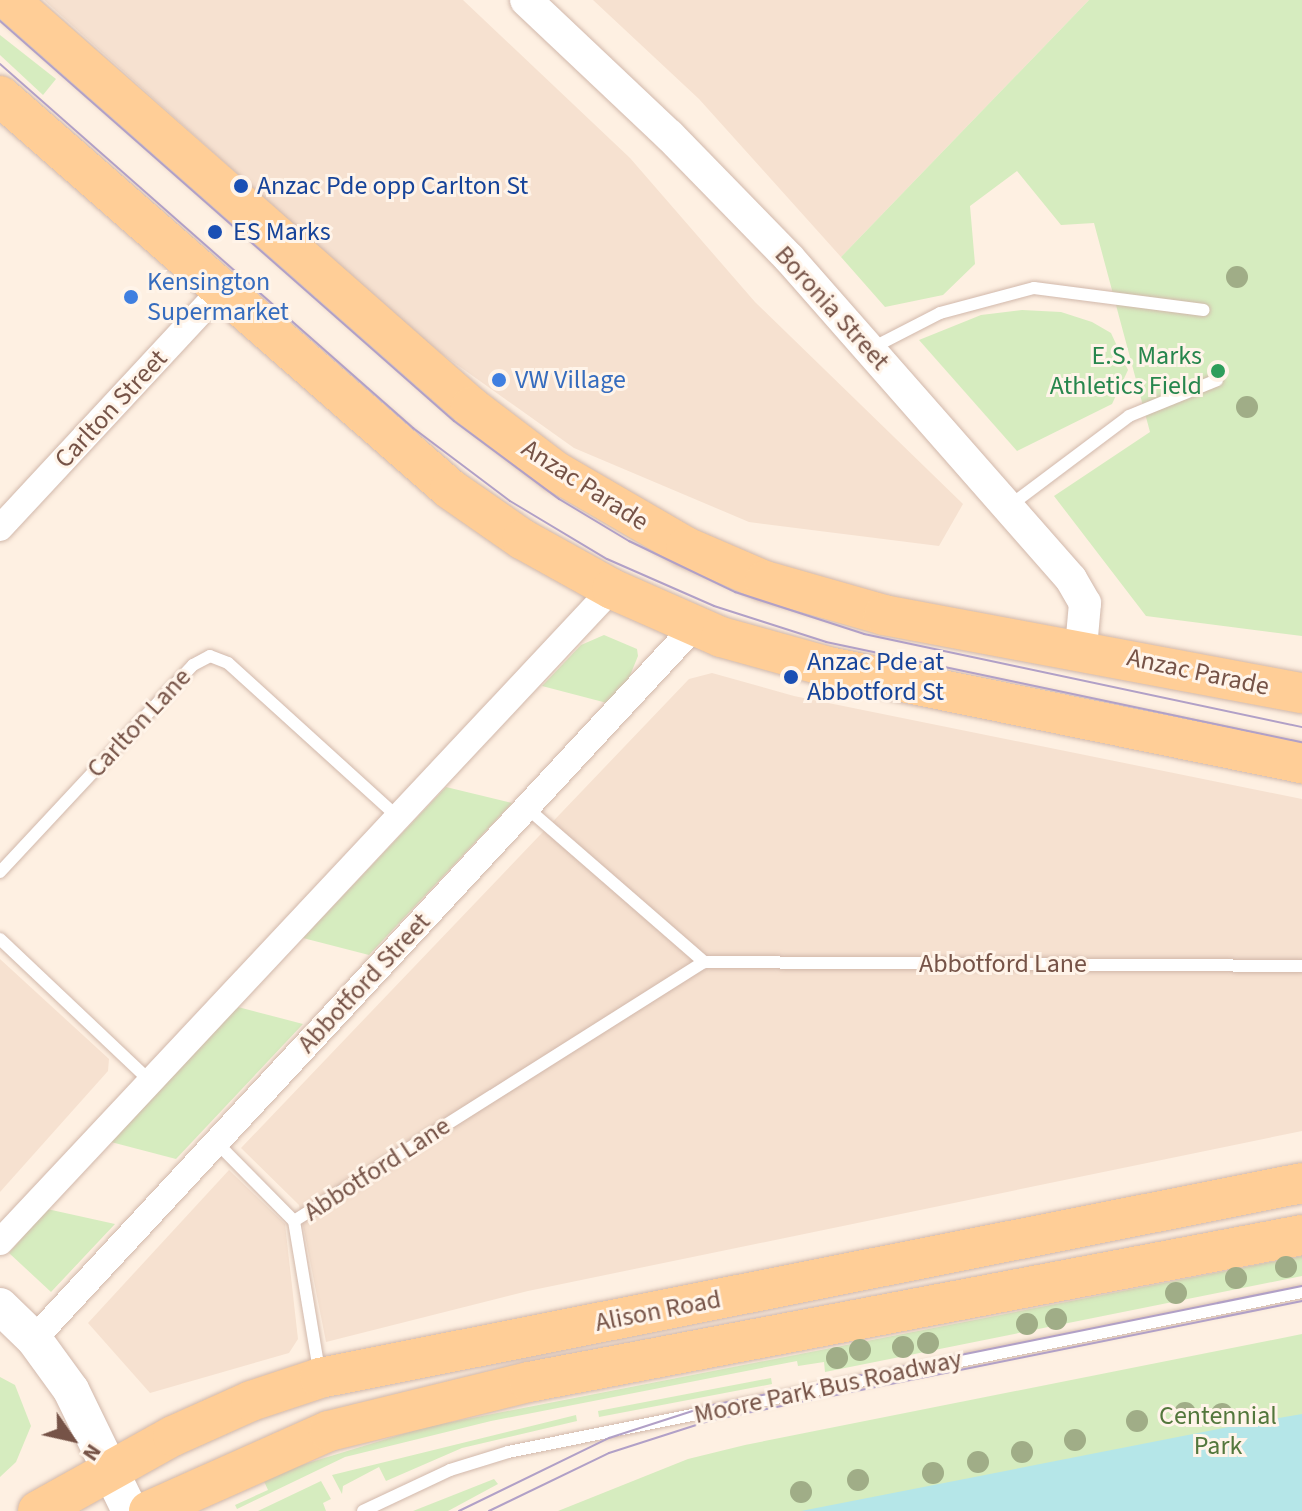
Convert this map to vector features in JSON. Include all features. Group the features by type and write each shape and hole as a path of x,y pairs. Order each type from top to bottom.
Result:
{"main road":[{"name":"Anzac Parade","path":"9,0 408,354 588,492 722,565 813,596 928,625 1081,648 1302,693"},
{"path":"0,96 450,489 522,539 612,589 695,626 829,667 1302,763"},
{"name":"Alison Road","path":"38,1511 111,1470 251,1401 320,1378 1302,1183"},
{"name":"Alison Road","path":"149,1511 329,1431 529,1382 1302,1235"},
{"path":"0,1306 34,1339 71,1390 130,1511"}],"street":[{"name":"Boronia Street","path":"526,0 669,135 869,349 1008,507 1079,590 1086,617 1081,648"},
{"name":"Carlton Street","path":"0,528 221,290"},
{"path":"0,1242 612,589"},
{"name":"Abbotford Street","path":"34,1339 695,626"}],"lane":[{"path":"869,349 940,313 1034,288 1204,310"},
{"path":"1008,507 1129,416 1217,380"},
{"name":"Carlton Lane","path":"0,872 193,665 210,656 228,663 398,817"},
{"path":"527,808 704,962"},
{"path":"0,939 151,1082"},
{"name":"Abbotford Lane","path":"294,1221 704,962 1302,966"},
{"name":"Abbotford Lane","path":"216,1142 294,1221 320,1378"},
{"name":"Moore Park Bus Roadway","path":"363,1511 450,1470 508,1452 1302,1292"}],"shaded area":[{"path":"44,0 463,0 630,158 755,302 963,504 939,546 749,522 574,448 421,339"},
{"path":"593,0 1089,0 841,257 699,99"},
{"path":"712,673 794,696 1302,799 1302,1131 528,1291 326,1342 299,1205 241,1148 689,679"},
{"path":"0,959 109,1059 108,1071 0,1192"},
{"path":"229,1170 285,1224 298,1339 289,1353 150,1393 88,1323"}],"green space":[{"path":"1089,0 1302,0 1302,636 1146,616 1054,496 1150,432 1094,223 1061,225 1017,171 970,206 975,264 943,295 885,307 841,257"},
{"path":"0,35 56,79 43,95 0,55"},
{"path":"1022,310 1061,312 1092,322 1111,333 1128,370 1112,404 1017,451 919,340 981,315"},
{"path":"604,635 637,649 638,656 629,678 607,703 542,686 581,645"},
{"path":"446,787 512,803 369,955 303,938"},
{"path":"238,1007 303,1024 176,1159 111,1142"},
{"path":"47,1209 115,1224 51,1292 9,1253"},
{"path":"1302,1256 1302,1276 825,1372 824,1362 798,1366 797,1361 491,1421 345,1457 237,1509 235,1505 268,1490 262,1477 426,1427"},
{"name":"Centennial Park","path":"1302,1334 1302,1511 558,1511 688,1459 745,1445"},
{"path":"0,1377 15,1385 31,1426 16,1462 0,1477"},
{"path":"771,1378 772,1384 599,1417 598,1411"},
{"path":"576,1415 577,1421 462,1448 386,1481 379,1467 343,1486 342,1494 332,1475"},
{"path":"494,1479 498,1484 448,1511 413,1511"},
{"path":"321,1481 331,1499 323,1503 326,1511 258,1511"}],"water":[{"path":"1302,1414 1302,1511 801,1511 1249,1423"}],"tram line":[{"path":"0,21 454,421 559,499 629,541 735,592 864,634 1302,727"},
{"path":"0,64 413,428 510,501 607,559 714,606 826,642 1302,742"},
{"path":"459,1511 609,1438 708,1406 1302,1286"},
{"path":"489,1511 609,1453 712,1420 1302,1301"}],"place":[{"name":"Anzac Pde opp Carlton St","path":"241,186"},
{"name":"ES Marks","path":"215,232"},
{"name":"Kensington Supermarket","path":"131,297"},
{"name":"E.S. Marks Athletics Field","path":"1218,371"},
{"name":"VW Village","path":"499,380"},
{"name":"Anzac Pde at Abbotford St","path":"791,677"}]}
